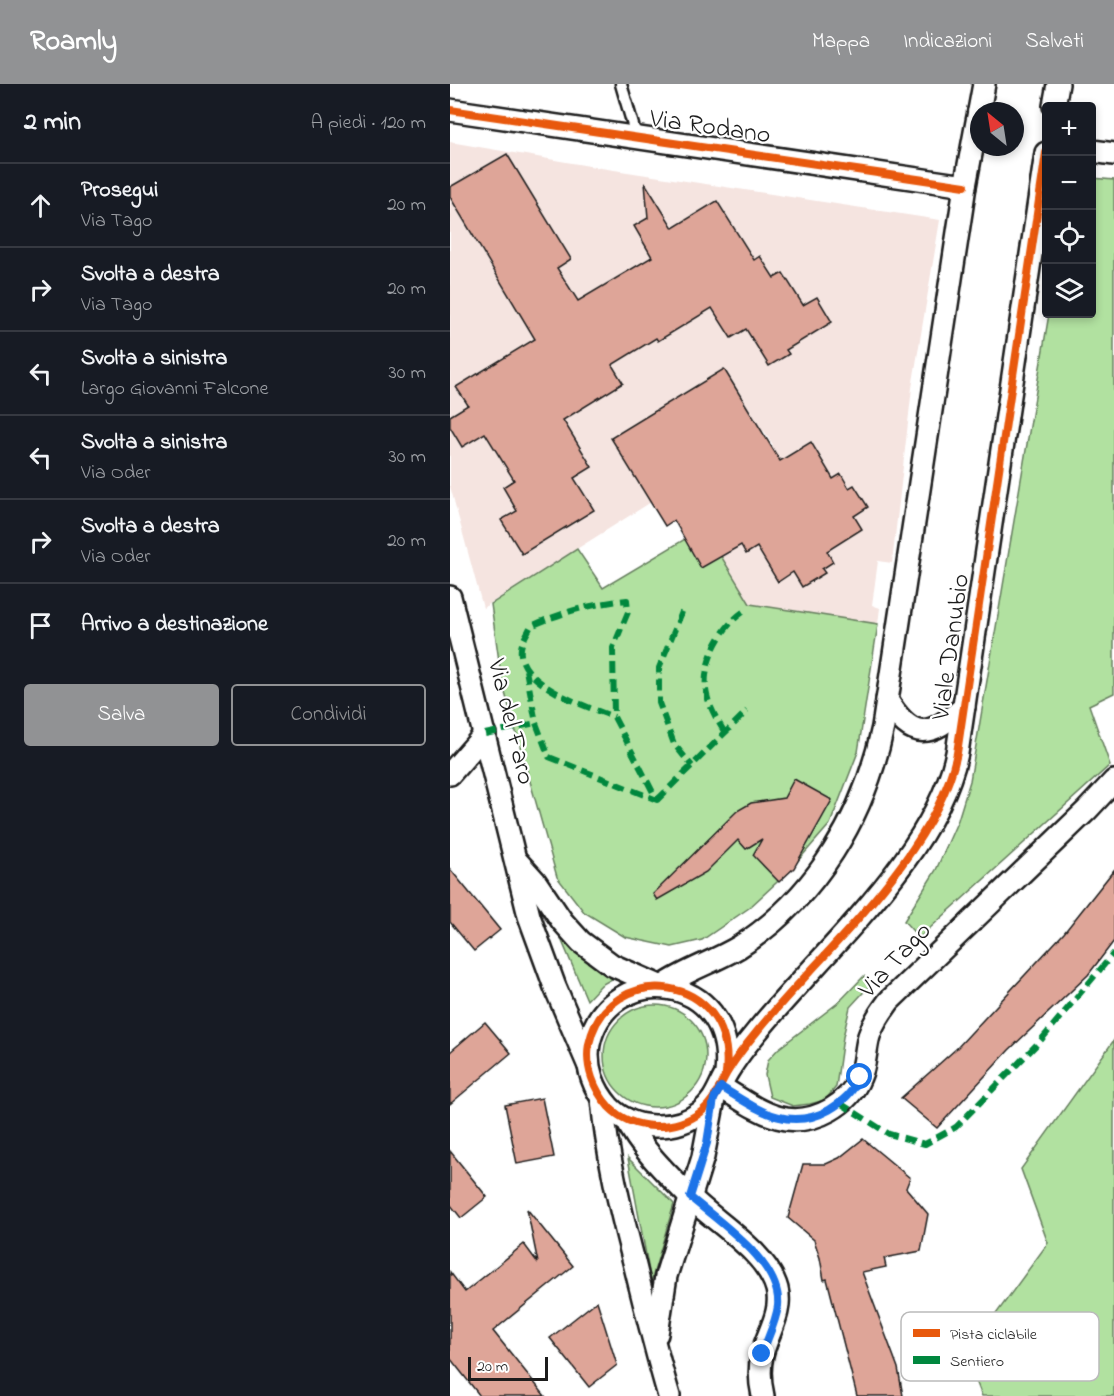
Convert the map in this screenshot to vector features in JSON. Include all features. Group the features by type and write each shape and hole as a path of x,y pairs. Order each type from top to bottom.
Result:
{"street":[{"path":"981,102 984,84"},
{"path":"1055,102 1058,84"},
{"name":"Via Rodano","path":"450,110 965,186"},
{"path":"1096,152 1114,154"},
{"path":"720,1086 700,1113 683,1122 664,1127 645,1126 613,1111 602,1099 593,1083 589,1066 589,1046 595,1026 607,1009 623,997 642,989 662,987 737,948 761,932 787,909 813,882 836,848 858,805 881,740 971,156"},
{"name":"Viale Danubio","path":"720,1086 760,1028 885,885 920,836 941,801 951,776 957,753 1047,156"},
{"name":"Via del Faro","path":"450,597 536,937 569,1023 589,1066"},
{"name":"Viale Danubio","path":"887,700 900,720 913,729 921,731 939,727 964,707"},
{"path":"450,774 485,734"},
{"name":"Via Tago","path":"720,1086 766,1113 783,1119 814,1117 840,1103 856,1086 862,1071 869,1036 889,1001 1087,810 1114,781"},
{"path":"516,860 535,881 562,921 581,942 612,965 662,987 679,990 695,998 709,1009 719,1023 725,1039 728,1056 707,1143 664,1283 655,1347"},
{"path":"602,1099 614,1180 669,1396"},
{"path":"626,1119 640,1142 690,1197 752,1252 766,1268 776,1288 778,1307 760,1365 763,1396"}],"lane":[{"path":"621,84 637,139"}],"shaded area":[{"path":"450,142 601,168 940,220 912,388 892,563 878,561 872,605 880,608 878,624 750,604 654,558 695,532 750,460 773,445 764,431 483,608 450,486"}],"green space":[{"path":"1096,178 1114,180 1114,693 1089,705 1110,765 919,938 904,921 936,870 958,820 970,781 1048,318 1096,318"},
{"path":"685,539 721,556 750,604 878,624 858,752 830,824 789,871 749,908 702,940 672,947 625,937 584,912 557,877 502,682 491,604 577,549 603,588"},
{"path":"562,941 592,962 619,975 601,985 587,1000"},
{"path":"864,976 872,983 850,1007 836,1087 825,1100 810,1104 793,1106 770,1097 765,1075 768,1060 778,1049 839,1002"},
{"path":"655,1005 674,1009 691,1020 702,1037 706,1056 702,1075 691,1092 674,1103 655,1107 636,1103 619,1092 608,1075 604,1056 608,1037 619,1020 636,1009"},
{"path":"1114,1040 1114,1396 982,1396 976,1381 1099,1381 1099,1312 997,1312 1048,1243 1021,1169"},
{"path":"628,1158 674,1204 651,1282"}],"building":[{"path":"507,154 571,259 557,268 578,301 652,257 634,226 648,218 645,183 673,228 717,201 754,260 760,256 774,278 783,273 803,305 817,297 832,322 786,350 789,354 769,366 746,329 731,338 712,308 658,341 656,338 612,365 623,383 563,420 592,467 574,478 594,510 522,554 501,520 517,511 503,487 514,480 485,433 462,447 450,427 450,416 468,405 456,387 535,339 450,197 450,187"},
{"path":"724,369 780,461 811,442 833,479 841,474 849,488 854,485 868,507 854,516 862,529 827,551 833,562 822,569 825,573 802,587 793,572 778,582 757,547 746,554 741,545 701,568 674,520 665,526 611,438"},
{"path":"794,779 832,800 794,868 779,882 753,855 762,839 746,849 738,840 706,872 657,900 653,894 737,811 751,803 784,798"},
{"path":"450,869 500,930 474,951 450,922"},
{"path":"1114,870 1114,941 1088,975 1009,1050 937,1128 901,1098 957,1048 1064,933"},
{"path":"485,1022 511,1053 450,1104 450,1052"},
{"path":"542,1098 554,1157 517,1164 505,1105"},
{"path":"863,1139 910,1178 906,1188 928,1214 921,1251 884,1258 886,1267 862,1272 898,1368 903,1396 857,1396 827,1279 824,1280 814,1240 788,1218 803,1164 826,1164 839,1158"},
{"path":"450,1151 487,1197 461,1218 450,1204"},
{"path":"527,1209 573,1266 493,1331 545,1396 480,1396 450,1358 450,1272 465,1292 524,1244 538,1263"},
{"path":"597,1301 617,1365 589,1387 550,1338"}],"marked path":[{"path":"526,670 536,723 549,757 657,800 614,717 613,648 628,612 627,600 578,609 531,626 521,648 522,661 541,683 572,700 614,717"},
{"path":"682,612 659,668 659,703 674,744 692,766"},
{"path":"725,733 708,700 706,672 720,638 743,612"},
{"path":"657,800 747,711"},
{"path":"485,734 536,723"},
{"path":"840,1103 889,1134 925,1144 956,1127 1041,1040 1114,953"}],"cycle path":[{"path":"450,110 965,186"},
{"path":"726,1073 724,1039 712,1013 692,997 668,988 643,989 620,998 601,1017 589,1044 588,1061 595,1086 609,1107 618,1115 641,1124 667,1126 691,1119 701,1112 714,1098 728,1071 748,1043 901,866 945,792 957,753 1046,156"}],"route":[{"path":"762,1354 778,1307 778,1297 772,1278 752,1252 690,1197 707,1143 714,1099 721,1087 766,1113 783,1119 807,1119 822,1114 840,1103 852,1093 860,1077"}]}
